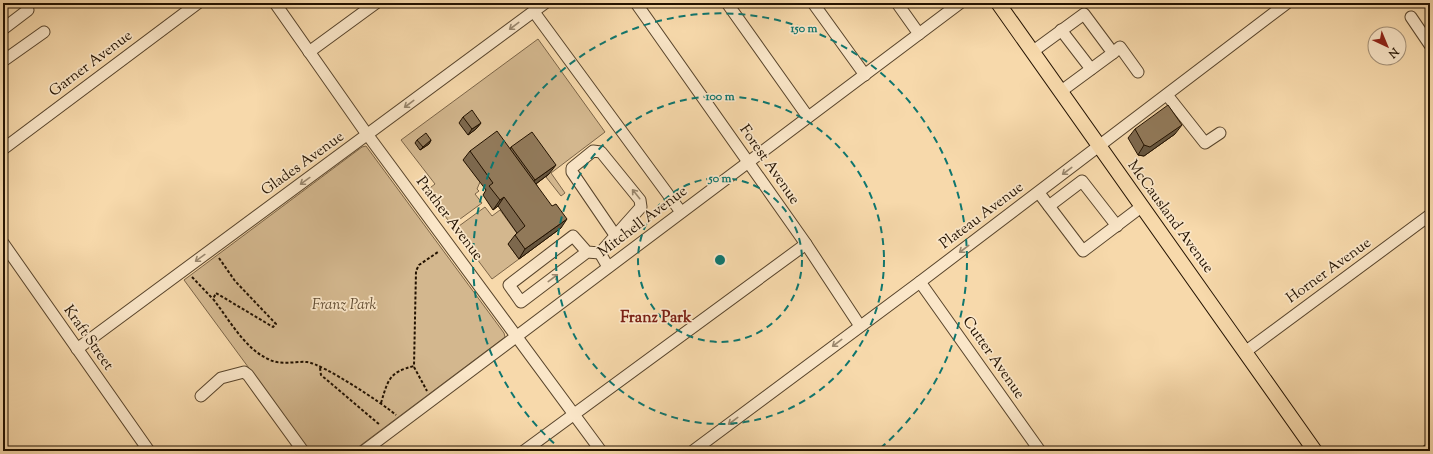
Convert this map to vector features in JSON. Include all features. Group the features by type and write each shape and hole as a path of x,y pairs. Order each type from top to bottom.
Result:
{"main road":[{"name":"McCausland Avenue","path":"998,3 1098,147 1315,451"}],"street":[{"name":"Garner Avenue","path":"3,150 198,3"},
{"name":"Prather Avenue","path":"275,3 368,135 517,335 601,451"},
{"path":"309,52 376,3"},
{"name":"Glades Avenue","path":"77,349 545,3"},
{"name":"Forest Avenue","path":"636,3 806,244 860,326"},
{"path":"727,3 808,117"},
{"path":"813,3 865,75"},
{"path":"897,3 919,34"},
{"name":"Mitchell Avenue","path":"364,451 960,3"},
{"name":"Plateau Avenue","path":"693,451 1039,193 1287,3"},
{"path":"3,29 28,10"},
{"path":"534,12 681,212"},
{"path":"1032,52 1084,14 1113,53"},
{"path":"1411,17 1430,45"},
{"path":"1061,30 1091,69"},
{"path":"3,62 44,32"},
{"path":"1060,92 1120,47 1138,72"},
{"path":"1167,95 1206,143 1220,132"},
{"path":"600,253 642,207 640,200 601,152 594,151 572,168 572,172 615,235"},
{"path":"1049,206 1082,181 1117,226"},
{"path":"1039,193 1083,251 1141,207"},
{"name":"Horner Avenue","path":"1245,352 1430,215"},
{"path":"587,252 573,236 509,285 521,302 587,252 600,253"},
{"name":"Kraft Street","path":"3,243 149,451"},
{"path":"524,451 806,244"},
{"path":"600,253 608,267"},
{"name":"Cutter Avenue","path":"920,282 1040,451"},
{"path":"201,396 221,378 244,372 248,375 303,451"}],"path":[{"path":"427,392 414,366 416,270 419,265 438,252"},
{"path":"213,299 216,293 273,327 276,324 235,281 218,257"},
{"path":"192,276 213,299 252,349 268,360 284,364 308,362 381,403 396,415"},
{"path":"381,403 388,380 399,371 414,366"},
{"path":"320,368 321,375 381,427"}],"green space":[{"path":"538,39 605,132 551,173 565,193 561,196 546,177 549,174 505,156 464,160 480,182 477,189 479,191 475,194 482,203 451,224 426,191 435,184 401,140"},
{"name":"Franz Park","path":"366,146 504,333 505,337 353,451 310,451 184,280 362,147"},
{"path":"485,207 492,216 500,210 519,236 508,244 519,259 492,279 456,231 460,228 459,226"}],"building":[{"path":"1168,105 1182,125 1150,147 1144,145 1135,129"},
{"path":"472,110 481,123 472,129 463,117"},
{"path":"497,131 552,206 556,204 567,219 525,249 515,235 525,226 504,197 500,200 489,186 493,183 470,151"},
{"path":"532,132 556,165 535,180 511,147"},
{"path":"426,133 431,140 423,147 417,140"}],"district":[{"name":"Franz Park","path":"656,318"}]}
